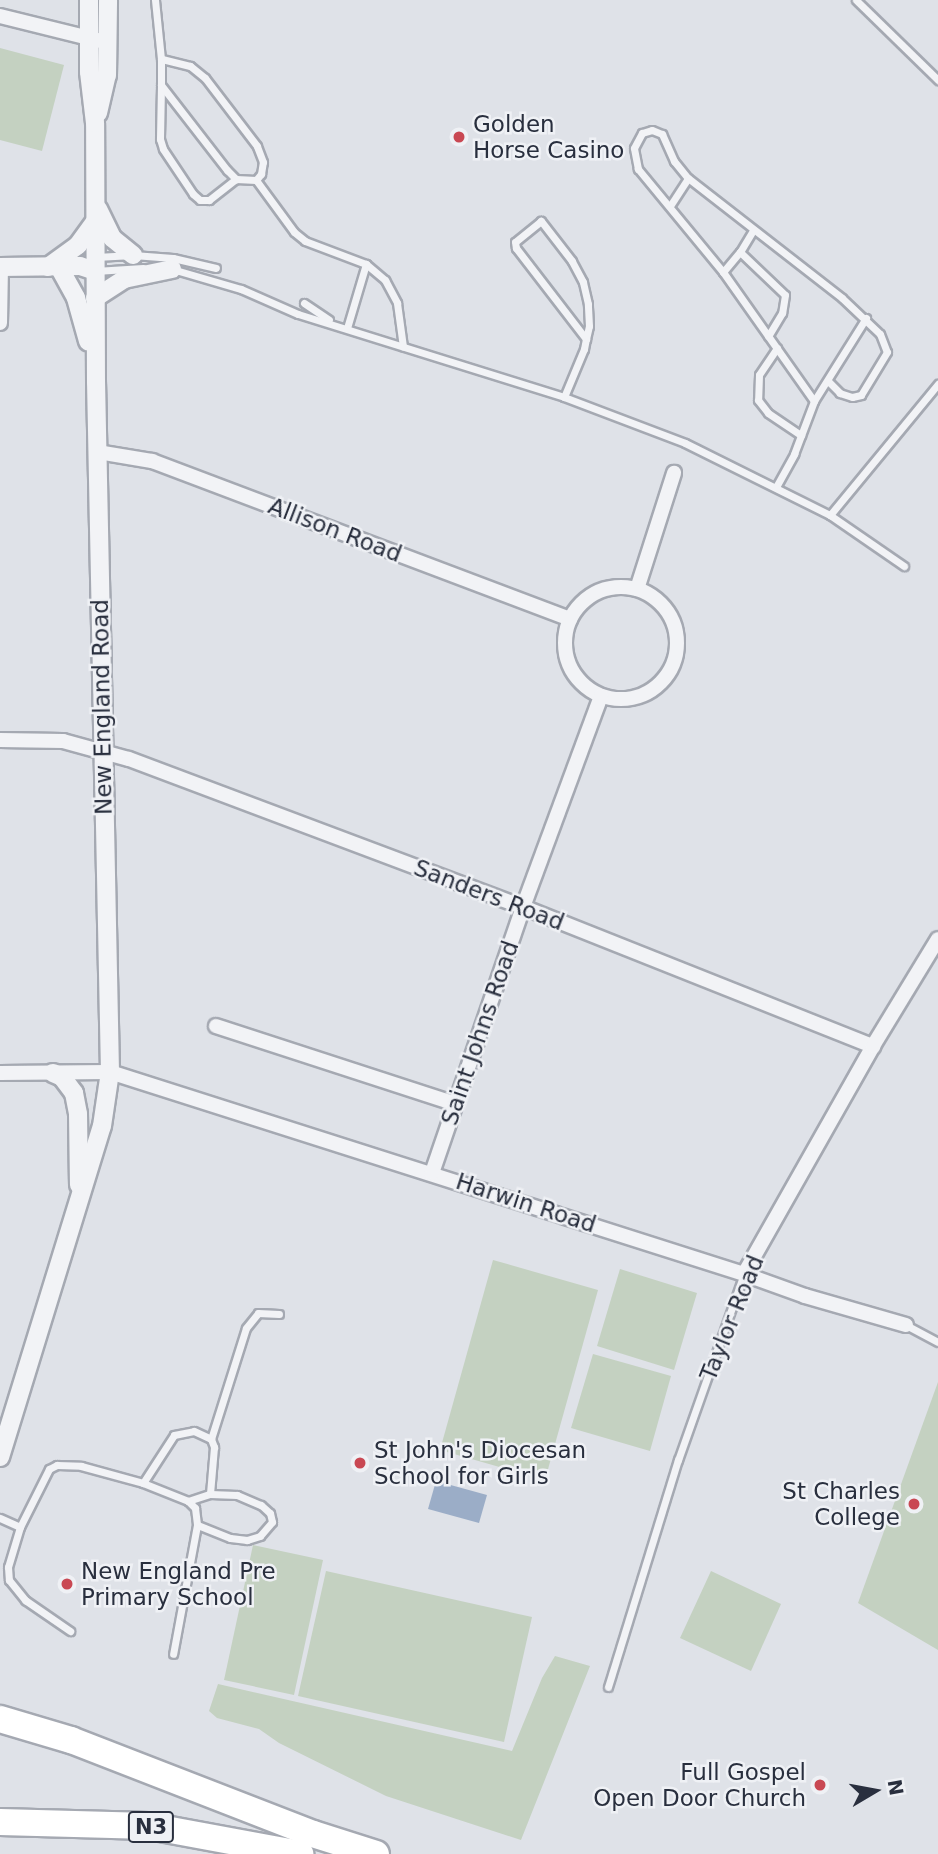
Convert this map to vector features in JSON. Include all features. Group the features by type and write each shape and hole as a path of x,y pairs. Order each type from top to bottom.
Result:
{"highway":[{"path":"0,1702 71,1741"},
{"path":"0,1719 71,1741 313,1834 376,1854"},
{"name":"N3","path":"0,1822 149,1826 300,1854"}],"street":[{"name":"New England Road","path":"1,1449 102,1126 110,1072 95,298 90,265 95,221 95,123 89,72 89,0"},
{"name":"New England Road","path":"95,123 107,75 108,0"},
{"path":"0,16 108,43"},
{"path":"95,198 112,238 133,255"},
{"path":"53,267 78,245 95,221"},
{"path":"0,323 0,267 90,265"},
{"path":"53,267 81,312 96,382"},
{"path":"95,298 124,279 172,269"},
{"name":"Allison Road","path":"97,452 152,461 570,619"},
{"path":"637,589 674,473"},
{"path":"610,587 637,589 653,597 666,610 674,626 677,644 674,662 666,678 645,694 618,700 601,696 582,684 568,664 564,642 570,619 586,598 610,587"},
{"name":"Saint Johns Road","path":"432,1173 523,907 601,696"},
{"name":"Sanders Road","path":"0,740 63,741 103,750 523,907 873,1046"},
{"name":"Taylor Road","path":"744,1274 873,1046 938,939"},
{"path":"216,1026 456,1104"},
{"name":"Harwin Road","path":"0,1073 110,1072 432,1173 805,1296 906,1325"},
{"path":"53,1073 62,1077 74,1093 78,1114 79,1202"},
{"name":"New England Road","path":"0,1421 53,1282"}],"lane":[{"path":"155,0 161,59 160,139 163,149 193,194 200,200 209,200 236,179 256,180"},
{"path":"856,0 938,80"},
{"path":"161,59 190,66 205,78 257,146 263,162 261,174 256,180"},
{"path":"162,85 236,179"},
{"path":"814,401 723,272 638,169 634,155 638,138 647,131 662,134 674,161 688,178 866,318 886,344 884,359 861,395 852,397 841,393 828,381"},
{"path":"670,206 688,178"},
{"path":"256,180 290,226 305,241 366,264 380,274 394,293 403,347"},
{"path":"564,397 586,339 588,304 583,282 545,223 540,222 516,242 516,248 586,339"},
{"path":"723,272 740,253 753,230"},
{"path":"740,253 785,295 782,313 768,336"},
{"path":"90,265 133,255 173,258 216,268"},
{"path":"347,328 366,264"},
{"path":"90,265 172,269 241,289 298,314 564,397 685,443 776,487 830,515 904,566"},
{"path":"304,303 332,323"},
{"path":"776,487 814,401 866,318"},
{"path":"776,348 759,374 758,400 768,413 801,435"},
{"path":"830,515 938,384"},
{"name":"Taylor Road","path":"608,1687 678,1460 744,1274"},
{"path":"210,1494 215,1460 211,1439 246,1328 258,1313 279,1314"},
{"name":"Harwin Road","path":"906,1325 938,1342"},
{"path":"143,1483 174,1434 194,1431 211,1439"},
{"path":"70,1631 25,1600 9,1580 8,1567 20,1527 52,1466 81,1466 143,1483 188,1501 195,1508 197,1525 173,1654"},
{"path":"188,1501 210,1494 237,1495 261,1505 272,1518 271,1526 260,1536 247,1540 230,1538 197,1525"},
{"path":"0,1518 20,1527"}],"green space":[{"path":"0,48 64,65 42,151 0,140"},
{"path":"493,1260 598,1290 545,1480 440,1450"},
{"path":"620,1269 697,1293 674,1370 597,1346"},
{"path":"593,1354 671,1376 650,1451 571,1428"},
{"name":"St Charles College","path":"938,1382 938,1650 858,1603"},
{"path":"253,1545 323,1560 294,1695 224,1680"},
{"path":"326,1571 532,1617 504,1742 298,1696"},
{"path":"711,1571 781,1604 751,1671 680,1638"},
{"path":"555,1656 590,1666 521,1840 386,1796 279,1743 259,1729 217,1718 209,1711 218,1684 512,1751 542,1678"}],"water":[{"path":"436,1481 487,1495 479,1523 428,1509"}],"place":[{"name":"Golden Horse Casino","path":"459,137"},
{"name":"St John's Diocesan School for Girls","path":"360,1463"},
{"name":"St Charles College","path":"914,1504"},
{"name":"New England Pre Primary School","path":"67,1584"},
{"name":"Full Gospel Open Door Church","path":"820,1785"}]}
